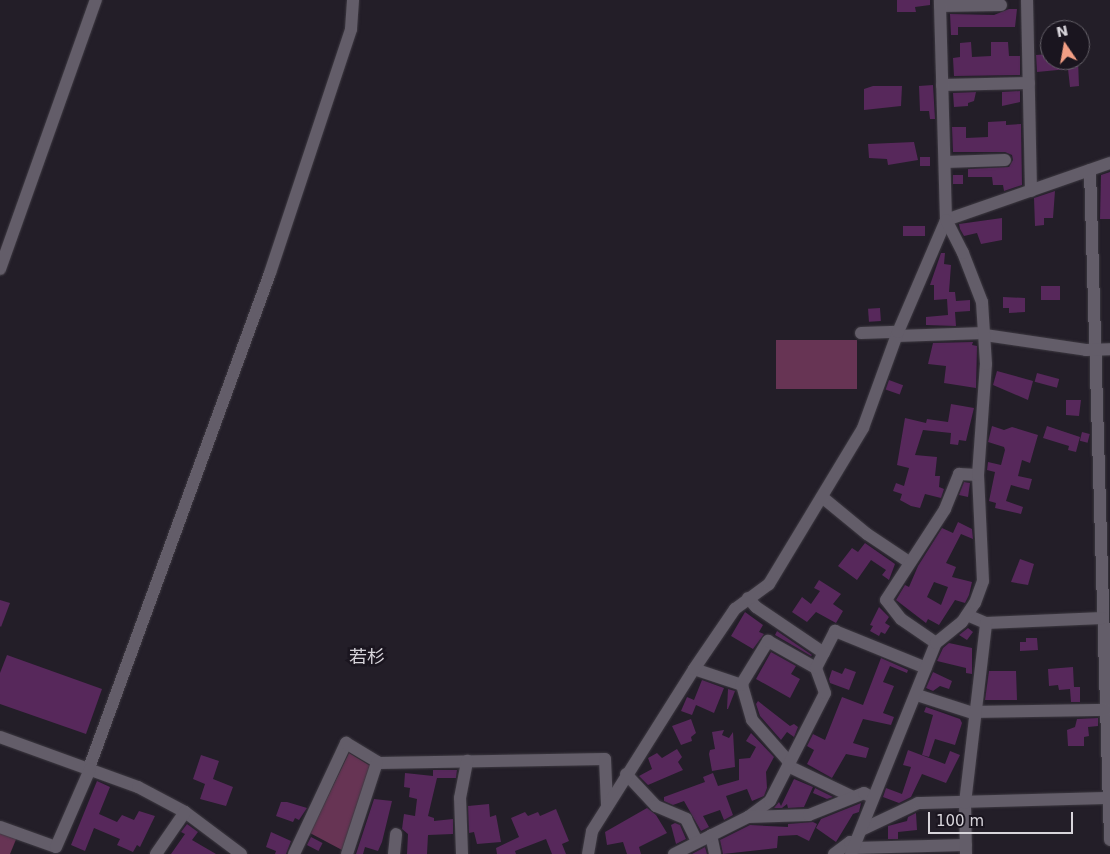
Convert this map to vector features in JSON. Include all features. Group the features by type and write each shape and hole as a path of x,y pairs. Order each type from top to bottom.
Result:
{"street":[{"path":"0,269 96,0"},
{"path":"0,827 52,850 89,768 270,273 351,29 353,0"},
{"path":"1027,0 1031,191"},
{"path":"588,854 592,831 626,774 735,609 769,584 863,428 898,334 946,220 940,3 1001,5"},
{"path":"942,85 1029,83"},
{"path":"945,162 1005,160"},
{"path":"946,220 1110,163"},
{"path":"1090,170 1105,617 1110,840"},
{"path":"856,842 917,695 936,643 968,615 983,581 978,475 985,334 982,302 963,253 946,220"},
{"path":"861,333 985,334 1096,349 1110,349"},
{"path":"936,643 900,619 886,600 908,562 946,509 959,474 978,475"},
{"path":"822,497 867,534 908,562"},
{"path":"748,598 756,607 824,653"},
{"path":"968,615 986,623 1105,617"},
{"path":"834,854 850,842 966,849 965,803 986,623"},
{"path":"816,668 835,631 926,668"},
{"path":"674,854 748,817 770,801 789,765 825,693 816,668 768,642 741,685 752,720 789,765 853,797"},
{"path":"694,669 741,685"},
{"path":"917,695 976,713 1106,710"},
{"path":"0,737 138,787 185,812 240,854"},
{"path":"294,854 346,743 377,762 605,759 607,805"},
{"path":"462,854 460,798 467,761"},
{"path":"347,854 377,762"},
{"path":"626,774 656,806 686,819 698,842"},
{"path":"748,817 809,815 864,793 873,798"},
{"path":"856,842 918,803 1109,798"},
{"path":"156,854 185,812"},
{"path":"394,854 396,834"},
{"path":"711,835 715,854"}],"shaded area":[{"path":"776,340 857,340 857,389 776,389"},
{"path":"349,753 372,767 342,850 310,833"},
{"path":"0,831 17,837 10,854 0,854"}],"building":[{"path":"897,0 930,0 930,5 915,7 916,12 897,12"},
{"path":"1009,9 1017,9 1015,27 958,27 958,35 951,35 950,14 994,15"},
{"path":"971,42 972,57 991,56 991,42 1008,42 1009,56 1020,56 1020,75 954,76 953,58 960,57 960,43"},
{"path":"1036,55 1040,55 1040,70 1058,70 1037,72"},
{"path":"1068,70 1078,70 1079,86 1070,87"},
{"path":"933,85 935,119 930,119 929,111 920,111 919,86"},
{"path":"873,86 902,86 901,106 864,110 864,89"},
{"path":"1020,91 1020,102 1002,106 1002,92"},
{"path":"976,92 974,101 968,103 968,106 954,107 953,93"},
{"path":"1006,121 1006,125 1021,124 1022,185 1004,191 1003,185 993,185 992,177 968,177 968,169 1009,167 1013,160 1012,155 1005,152 953,152 952,127 966,127 966,138 988,137 988,122"},
{"path":"914,142 918,160 888,165 887,159 869,158 868,144"},
{"path":"920,157 930,157 930,166 920,166"},
{"path":"1110,172 1110,219 1100,219 1101,175"},
{"path":"953,175 963,175 963,184 953,184"},
{"path":"1055,191 1053,218 1044,218 1044,225 1035,226 1034,198"},
{"path":"1002,218 1002,240 981,244 977,233 964,236 959,224"},
{"path":"903,226 925,226 925,236 903,236"},
{"path":"941,253 945,253 944,264 951,265 949,292 955,292 956,301 970,300 970,311 955,312 956,326 926,325 926,317 948,315 947,299 934,300 934,285 930,285"},
{"path":"1041,286 1060,286 1060,300 1041,300"},
{"path":"1003,297 1025,298 1025,312 1009,313 1009,308 1003,308"},
{"path":"880,308 881,321 869,322 868,309"},
{"path":"973,342 972,345 977,346 976,388 944,383 946,366 928,364 933,343"},
{"path":"997,371 1033,381 1028,400 993,385"},
{"path":"1037,373 1059,379 1057,388 1035,382"},
{"path":"889,380 903,385 900,395 886,389"},
{"path":"1066,400 1081,400 1079,416 1066,415"},
{"path":"951,404 974,408 966,441 959,440 958,445 950,444 951,433 923,430 915,455 937,457 935,476 940,476 939,487 944,489 941,498 925,494 920,508 911,506 900,500 902,494 893,491 896,483 904,486 909,468 897,465 905,418 926,423 927,419 948,422"},
{"path":"992,426 1004,430 1012,427 1038,435 1030,463 1022,460 1018,476 1032,479 1029,490 1011,485 1006,501 1023,507 1021,514 995,508 996,503 989,501 995,472 987,470 988,462 1001,465 1005,450 1004,447 988,442"},
{"path":"1047,426 1080,437 1076,452 1068,450 1069,446 1043,438"},
{"path":"1082,432 1090,434 1088,443 1080,441"},
{"path":"964,482 970,483 968,497 959,495"},
{"path":"958,522 972,529 973,539 961,534 946,563 956,567 952,577 972,582 969,595 965,603 955,600 939,625 928,619 926,623 896,600 905,585 909,587 918,566 942,528 953,533","holes":["934,582 948,587 941,605 927,597"]},
{"path":"865,543 895,564 889,580 882,575 886,570 871,560 857,580 838,566 852,548 858,552"},
{"path":"1020,559 1034,564 1028,585 1011,582"},
{"path":"819,580 841,594 833,604 843,611 836,623 816,612 807,622 792,612 802,597 811,604 820,591 814,588"},
{"path":"0,600 10,603 1,627 0,626"},
{"path":"879,607 889,617 885,623 890,626 885,634 881,632 879,636 870,631 873,626 870,625"},
{"path":"745,612 763,625 759,632 764,634 753,649 731,636"},
{"path":"968,628 973,632 967,640 959,635"},
{"path":"777,631 812,655 775,635"},
{"path":"1026,638 1037,638 1038,650 1020,651 1020,642 1026,642"},
{"path":"949,643 972,648 972,674 966,673 966,668 937,661 943,648"},
{"path":"771,652 796,666 791,674 800,679 790,698 756,679"},
{"path":"7,655 102,689 86,734 0,704 0,673"},
{"path":"881,658 908,670 907,673 890,666 883,682 894,686 883,713 894,717 891,725 863,719 853,743 869,748 866,758 846,754 832,778 807,764 814,750 807,746 813,734 825,740 842,697 863,705"},
{"path":"1073,667 1074,687 1080,687 1080,702 1071,702 1070,689 1059,690 1058,685 1049,686 1048,669"},
{"path":"845,668 856,672 849,690 830,683 829,679 832,670 842,674"},
{"path":"989,671 1016,671 1017,700 985,700"},
{"path":"933,672 952,681 949,689 940,686 933,691 926,688"},
{"path":"702,680 724,688 714,713 696,705 692,715 681,711 687,697 694,700"},
{"path":"728,689 735,691 727,709"},
{"path":"758,701 790,726 794,724 798,727 794,737 787,732 781,740 760,716 756,704"},
{"path":"926,707 960,719 962,723 955,745 935,739 929,757 922,755 933,715 924,712"},
{"path":"1098,718 1098,726 1088,727 1089,736 1084,737 1084,746 1068,746 1067,730 1075,727 1077,719"},
{"path":"691,719 696,733 691,737 692,741 681,745 672,726"},
{"path":"724,730 722,735 729,738 733,732 735,767 712,771 709,754 710,750 715,749 712,732"},
{"path":"751,733 774,757 766,772 767,788 764,796 752,801 747,789 726,796 733,815 724,820 720,810 703,816 709,827 701,831 684,801 673,805 664,801 664,797 705,782 703,777 713,773 718,786 739,780 739,759 750,758 756,747 746,741"},
{"path":"677,749 682,757 678,762 683,770 648,785 639,776 652,769 648,758 657,753 662,758"},
{"path":"908,750 945,764 950,751 960,755 946,783 922,774 911,797 899,803 883,797 886,788 902,794 911,767 903,765"},
{"path":"201,755 219,761 213,779 233,787 226,806 200,799 205,784 193,779"},
{"path":"433,770 457,770 456,778 437,778 428,816 434,818 434,821 453,819 453,834 428,835 427,854 407,854 408,834 402,829 404,814 415,816 417,799 409,797 410,788 404,787 405,773 433,776"},
{"path":"794,779 813,787 804,807 788,808 787,804 782,808 774,808 779,802 781,806"},
{"path":"97,781 110,787 99,814 117,822 122,815 134,820 139,811 155,816 140,847 137,845 133,852 117,845 120,839 94,828 85,851 71,845"},
{"path":"815,788 833,797 827,799 813,793"},
{"path":"374,799 392,801 382,842 378,851 365,847 363,854 356,854"},
{"path":"281,802 307,808 299,820 295,818 293,822 276,816"},
{"path":"861,803 859,812 853,814 836,842 816,828 821,819"},
{"path":"489,804 490,817 496,815 501,842 477,844 474,832 469,833 468,806"},
{"path":"647,808 656,815 667,833 639,847 641,854 627,854 623,842 607,845 605,832"},
{"path":"556,809 569,841 562,844 566,854 552,854 546,839 515,851 516,854 497,854 496,848 519,837 511,818 525,812 528,816 538,812 540,816"},
{"path":"916,813 917,830 898,832 898,839 888,839 888,826 907,821 908,817"},
{"path":"813,822 817,824 809,841 797,835 778,836 777,848 723,854 720,840 750,825 788,827 788,824"},
{"path":"675,823 680,825 686,839 676,844 671,825"},
{"path":"187,824 198,832 192,840 216,854 171,854 185,834 181,832"},
{"path":"271,832 291,841 286,854 275,854 276,851 266,847"},
{"path":"311,837 323,843 318,851 307,845"},
{"path":"705,847 707,854 692,854"}],"district":[{"name":"若杉","path":"367,657"}]}
